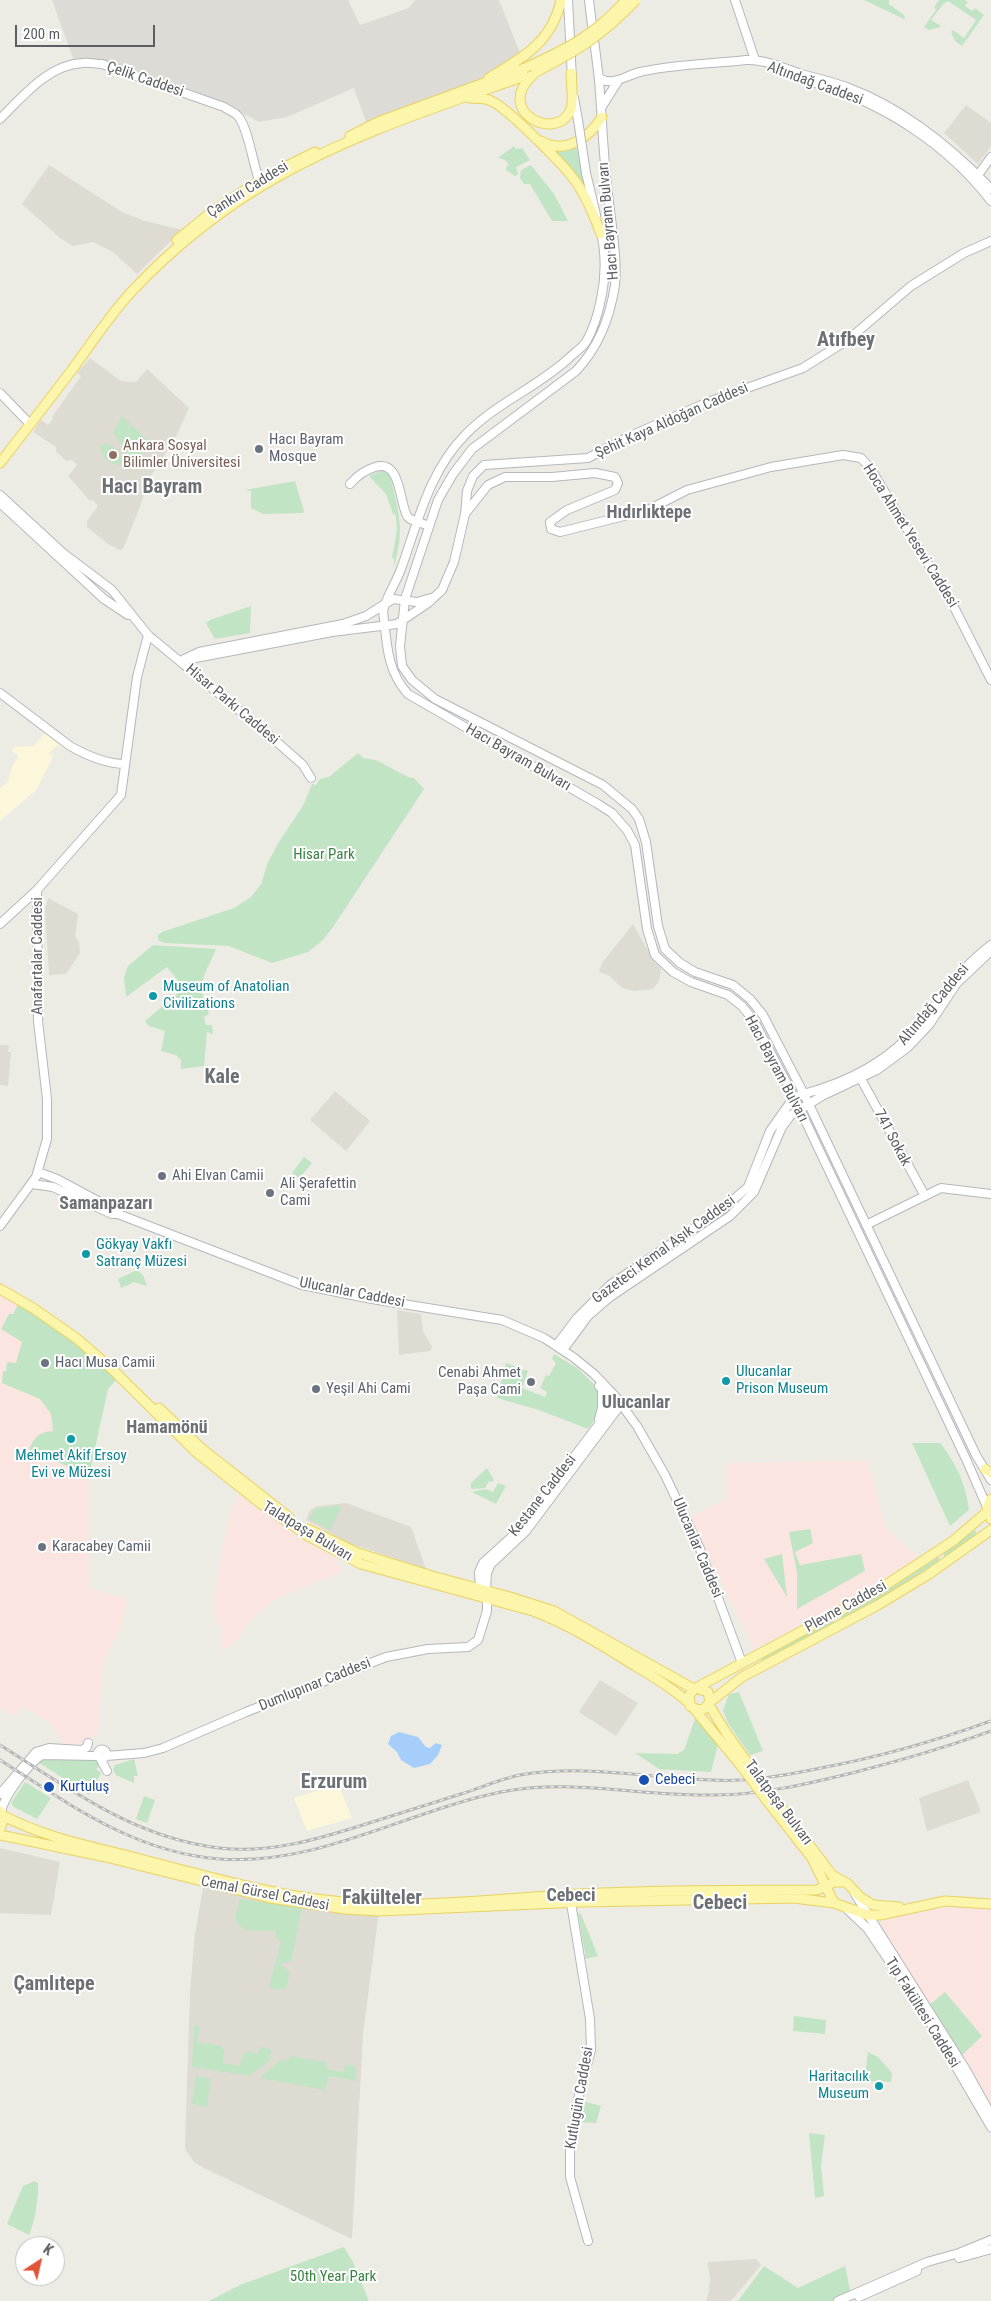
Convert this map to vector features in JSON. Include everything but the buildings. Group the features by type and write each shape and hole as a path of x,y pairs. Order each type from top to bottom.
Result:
{"main road":[{"path":"467,90 511,65 542,41 556,19 561,0"},
{"name":"Hacı Bayram Bulvarı","path":"568,0 575,48 571,73 586,173 601,234 605,283 599,312 585,343 556,370 480,421 466,434 441,467 423,503 401,569 385,602 383,611 390,665 394,676 408,694 598,804 612,813 627,830 635,845 647,928 655,955 673,972 691,982 728,995 742,1006 754,1021 794,1097 798,1109 966,1459 988,1513"},
{"name":"Hacı Bayram Bulvarı","path":"589,0 599,78 615,283 610,310 601,336 589,357 576,371 472,449 441,494 404,599 400,646 402,666 422,689 435,699 603,785 632,808 639,818 646,842 658,926 665,949 680,963 696,972 733,985 750,999 763,1015 804,1094 976,1455 988,1471 991,1480"},
{"path":"575,48 626,0"},
{"path":"575,48 617,20 636,0"},
{"path":"735,0 755,60"},
{"name":"Çankırı Caddesi","path":"0,453 28,422 101,318 136,279 187,230 259,180 301,158 378,122 575,48"},
{"name":"Çankırı Caddesi","path":"0,463 70,372 107,320 151,272 185,240 244,197 296,168 394,123 536,72 575,48"},
{"name":"Altındağ Caddesi","path":"755,60 768,68 843,92 903,122 957,164 991,201"},
{"name":"Altındağ Caddesi","path":"618,81 642,71 755,60 847,87 883,104 928,132 978,175 991,189"},
{"name":"Çelik Caddesi","path":"0,120 41,80 53,72 82,63 115,68 224,107 236,114 246,129 250,155 259,180"},
{"path":"536,72 521,92 520,106 531,119 543,124 555,122 567,116 570,111 571,73"},
{"path":"528,133 550,145 568,145 592,131 618,81 605,81 599,78"},
{"path":"462,99 489,100 500,106 557,159 577,182 589,204 601,234"},
{"path":"978,175 991,157"},
{"name":"Şehit Kaya Aldoğan Caddesi","path":"436,596 442,590 454,562 465,514 467,491 473,476 484,465 588,458 628,437 708,402 803,368 849,339 917,282 964,253 991,241"},
{"path":"0,393 28,422"},
{"name":"Hoca Ahmet Yesevi Caddesi","path":"465,514 488,485 505,477 552,477 595,473 615,476 618,483 615,490 566,510 550,522 551,529 555,532 648,510 687,490 771,467 843,455 861,458 872,469 954,607 991,680"},
{"path":"350,484 364,472 379,466 388,466 394,473 406,513 410,519 429,526"},
{"path":"0,495 56,548 114,591 148,635"},
{"path":"0,503 108,602 136,621"},
{"path":"99,594 106,585"},
{"path":"108,602 114,591"},
{"path":"180,661 199,652 343,624 366,616 385,602 393,599 417,602 436,596"},
{"path":"180,661 332,632 397,624 436,596"},
{"name":"Hisar Parkı Caddesi","path":"148,635 298,760 311,778"},
{"name":"Anafartalar Caddesi","path":"0,1226 32,1184 46,1146 48,1112 38,1021 37,890 121,795 137,677 148,635"},
{"path":"0,692 70,746 82,753 118,764 125,764"},
{"path":"0,924 26,898 37,890"},
{"path":"26,898 32,900 36,907"},
{"name":"Altındağ Caddesi","path":"794,1097 846,1079 885,1059 919,1026 964,967 991,945"},
{"name":"Altındağ Caddesi","path":"798,1109 884,1066 912,1044 929,1025 958,983 991,952"},
{"name":"741 Sokak","path":"861,1079 925,1196"},
{"name":"Gazeteci Kemal Aşık Caddesi","path":"560,1348 577,1318 610,1286 720,1211 748,1187 770,1131 794,1097"},
{"name":"Gazeteci Kemal Aşık Caddesi","path":"560,1348 588,1316 610,1297 730,1216 754,1192 782,1128 798,1109"},
{"path":"38,1172 65,1183 113,1209 118,1214"},
{"path":"32,1184 53,1187 109,1213 118,1214"},
{"path":"866,1225 941,1188 991,1194"},
{"name":"Ulucanlar Caddesi","path":"118,1214 302,1285 372,1299 498,1318 560,1348 584,1366 617,1404"},
{"name":"Talatpaşa Bulvarı","path":"0,1283 52,1313 79,1334 116,1365 201,1448 297,1522 358,1553 534,1610 566,1625 667,1685 692,1706 745,1764"},
{"name":"Talatpaşa Bulvarı","path":"0,1289 41,1313 76,1338 112,1369 197,1452 294,1528 361,1564 554,1611 695,1689 708,1692 710,1703 745,1764 818,1868 826,1887"},
{"name":"Ulucanlar Caddesi","path":"584,1366 602,1390 634,1420 665,1475 700,1549 742,1663"},
{"path":"596,1425 602,1408 602,1390"},
{"name":"Kestane Caddesi","path":"484,1593 487,1572 491,1564 526,1530 617,1404"},
{"name":"Kestane Caddesi","path":"484,1593 479,1572 483,1563 517,1532 596,1425 617,1404"},
{"name":"Plevne Caddesi","path":"695,1689 906,1573 967,1531 988,1513 991,1499"},
{"name":"Plevne Caddesi","path":"710,1703 748,1674 902,1591 991,1530"},
{"name":"Dumlupınar Caddesi","path":"0,1794 36,1752 49,1748 82,1750 102,1755 144,1753 163,1748 391,1656 428,1649 468,1647 478,1640 486,1611 484,1593"},
{"path":"695,1689 689,1696 692,1706 704,1709 710,1703"},
{"path":"82,1750 87,1747 88,1743"},
{"path":"0,1829 3,1821 1,1813 8,1794 42,1755 102,1755"},
{"name":"Talatpaşa Bulvarı","path":"771,1800 832,1875 853,1888 855,1894 879,1907 909,1908"},
{"name":"Cemal Gürsel Caddesi","path":"1,1813 53,1837 307,1898 389,1904 806,1890 826,1887"},
{"name":"Cemal Gürsel Caddesi","path":"0,1835 50,1844 223,1887 306,1904 379,1911 570,1899 804,1898 834,1903"},
{"path":"806,1890 814,1883 818,1876 818,1868"},
{"path":"844,1882 834,1882 826,1887 834,1903 868,1914 880,1915 945,1900 991,1904"},
{"path":"844,1907 854,1902 855,1894"},
{"name":"Tıp Fakültesi Caddesi","path":"855,1894 966,2070 991,2115"},
{"name":"Kutlugün Caddesi","path":"570,1899 590,2019 591,2050 579,2095 570,2152 570,2177 588,2240"},
{"name":"Tıp Fakültesi Caddesi","path":"844,1907 867,1928 925,2014 991,2127"},
{"path":"838,2301 927,2262 988,2246"},
{"path":"851,2301 927,2266 988,2246"}],"shaded area":[{"path":"52,0 348,0 360,25 409,8 415,0 499,0 520,53 496,70 474,82 367,125 354,88 287,117 259,122 220,102 109,64 81,59 74,61"},
{"path":"966,105 991,123 991,146 978,164 944,133"},
{"path":"49,165 122,212 142,220 182,230 137,274 113,252 93,242 73,246 60,238 22,204"},
{"name":"Ankara Sosyal Bilimler Üniversitesi","path":"90,358 121,381 136,382 147,369 189,408 174,441 150,477 123,549 120,550 108,544 87,527 87,521 98,506 93,500 90,501 68,476 77,465 72,460 66,461 56,451 56,447 33,432 41,420 48,425 53,419 52,417 81,376 77,373"},
{"path":"46,732 73,754 58,745 49,753 53,756 36,790 0,821 0,789 8,781 13,764 19,757 12,751 15,747 34,746"},
{"path":"48,898 78,914 75,937 79,941 80,953 66,974 49,975 45,910"},
{"path":"633,924 654,961 661,969 659,981 653,989 634,991 622,988 610,976 599,972 602,963"},
{"path":"0,1045 9,1045 8,1052 11,1052 8,1086 0,1085"},
{"path":"335,1091 370,1121 346,1151 310,1120"},
{"path":"0,1292 19,1303 12,1314 22,1342 16,1363 4,1371 2,1383 40,1399 51,1414 54,1431 45,1432 29,1449 87,1476 89,1588 128,1599 120,1631 109,1650 102,1668 99,1729 97,1734 83,1742 65,1745 50,1723 30,1710 21,1708 17,1717 0,1709"},
{"path":"397,1310 421,1314 423,1331 432,1347 430,1351 399,1355"},
{"path":"867,1460 887,1530 919,1557 840,1606 754,1649 690,1517 727,1499 728,1463"},
{"path":"239,1494 295,1535 336,1558 342,1572 275,1599 251,1620 235,1642 220,1652 223,1627 215,1621 214,1605 220,1561 231,1510"},
{"path":"346,1503 411,1527 426,1569 349,1543 306,1520 310,1510 318,1506"},
{"path":"600,1680 638,1703 616,1736 579,1712"},
{"path":"968,1780 981,1812 927,1831 919,1798"},
{"path":"338,1784 352,1818 307,1831 294,1798"},
{"path":"0,1848 60,1862 51,1915 0,1913"},
{"path":"204,1882 379,1911 363,2034 352,2239 204,2168 194,2162 185,2149 190,1991 195,1934"},
{"path":"955,1906 991,1910 991,2107 882,1930 880,1919"},
{"path":"756,2259 761,2265 731,2301 706,2301 710,2278 707,2262"}],"green space":[{"path":"864,0 889,0 889,4 905,16 904,19"},
{"path":"939,0 964,0 968,2 965,6 972,11 975,8 984,15 962,46 955,41 951,32 953,30 964,38 976,20 948,1 943,4 931,20 941,26 929,30 924,27 936,10 934,7"},
{"path":"514,146 516,149 522,148 530,160 516,167 518,175 515,176 506,170 507,165 510,166 505,160 498,158"},
{"path":"576,146 588,197 550,149"},
{"path":"531,165 554,194 568,221 552,221 530,184 524,184 520,178 521,170"},
{"path":"122,416 130,423 128,426 130,428 132,425 149,442 141,455 137,467 129,463 127,451 113,433"},
{"path":"105,443 118,451 122,458 121,465 104,458 100,447"},
{"path":"382,470 388,473 391,479 400,522 399,542 394,566 394,559 392,557 397,530 395,514 393,514 386,494 369,476"},
{"path":"295,481 303,513 263,514 251,508 251,491 245,490"},
{"path":"251,606 250,633 215,639 206,623"},
{"name":"Hisar Park","path":"358,753 363,758 376,760 408,777 414,778 424,789 323,940 308,952 272,963 229,946 164,943 158,940 158,935 162,932 234,908 251,897 261,884 268,862 304,804 312,784 316,785 320,779 329,777"},
{"path":"153,945 216,949 205,974 202,987 209,1014 204,1017 206,1025 212,1025 213,1034 207,1032 204,1066 181,1069 181,1060 176,1055 161,1051 165,1031 149,1026 145,1021 184,988 167,967 126,997 124,977 128,966"},
{"path":"304,1157 312,1163 299,1178 292,1173"},
{"path":"137,1270 143,1275 147,1286 134,1282 121,1288 118,1279"},
{"path":"19,1303 74,1340 117,1379 108,1389 89,1476 29,1449 38,1436 53,1431 51,1414 40,1399 2,1383 3,1371 6,1371 7,1362 16,1363 22,1342 1,1329 9,1314 13,1314"},
{"path":"554,1354 577,1368 600,1390 598,1411 588,1429 539,1410 497,1398 506,1363 528,1371 522,1388 545,1397 547,1392 540,1388 546,1375 549,1376 556,1363 552,1359"},
{"path":"912,1443 940,1443 951,1458 959,1474 969,1510 950,1526"},
{"path":"487,1468 494,1480 492,1482 489,1481 485,1488 471,1489 471,1483"},
{"path":"498,1483 506,1486 496,1504 472,1492 485,1489 493,1492"},
{"path":"338,1505 341,1507 330,1530 309,1519 315,1509"},
{"path":"810,1529 813,1543 795,1552 800,1565 861,1554 865,1571 797,1609 797,1572 789,1532"},
{"path":"975,1530 977,1534 945,1557 943,1553"},
{"path":"782,1554 787,1597 764,1559"},
{"path":"938,1557 940,1560 880,1599 842,1619 841,1616 897,1584"},
{"path":"833,1620 834,1624 762,1661 761,1657"},
{"path":"739,1692 763,1751 750,1755 728,1723 723,1710 729,1694"},
{"path":"696,1716 718,1745 711,1772 659,1769 635,1753 677,1754 684,1750"},
{"path":"72,1757 72,1760 83,1760 83,1757 95,1758 98,1761 99,1766 96,1769 101,1773 89,1795 38,1762 43,1758"},
{"path":"134,1759 138,1776 134,1776 134,1783 116,1775 113,1770 115,1765"},
{"path":"25,1782 51,1798 37,1819 14,1807 11,1803"},
{"path":"144,1796 155,1800 147,1823 136,1819"},
{"path":"240,1899 302,1908 292,1959 287,1963 283,1962 281,1965 290,1972 286,1989 269,1987 281,1942 276,1938 276,1931 244,1930 236,1922 235,1915"},
{"path":"578,1913 581,1914 598,1956 586,1959"},
{"path":"945,1992 982,2036 961,2056 928,2006"},
{"path":"794,2016 826,2020 825,2034 793,2031"},
{"path":"194,2026 200,2026 197,2042 221,2046 224,2051 223,2063 240,2066 243,2054 246,2054 247,2051 258,2054 260,2047 272,2049 269,2061 250,2075 192,2067"},
{"path":"868,2052 878,2057 892,2073 891,2082 864,2081"},
{"path":"290,2056 326,2062 327,2069 343,2072 346,2065 356,2066 356,2081 329,2076 325,2090 260,2078 281,2060 288,2061"},
{"path":"196,2076 211,2079 207,2107 192,2104"},
{"path":"583,2101 601,2106 596,2123 578,2122"},
{"path":"809,2133 825,2135 821,2166 824,2196 815,2198"},
{"path":"34,2181 38,2183 37,2203 29,2235 7,2224 23,2186"},
{"name":"50th Year Park","path":"344,2247 353,2262 369,2301 209,2301 240,2285"},
{"path":"764,2266 798,2288 845,2266 851,2294 835,2301 738,2301"}],"water":[{"path":"399,1732 418,1737 426,1747 430,1748 436,1743 442,1745 438,1755 430,1764 414,1768 401,1760 397,1752 388,1744 391,1736"}],"railway":[{"path":"0,1745 78,1794 131,1823 188,1843 219,1848 256,1849 294,1844 330,1835 520,1775 545,1772 593,1771 712,1780 764,1778 882,1755 926,1743 991,1721"},
{"path":"0,1760 78,1809 131,1837 189,1855 220,1859 256,1859 292,1854 327,1846 431,1811 501,1792 554,1787 581,1787 687,1795 731,1795 766,1791 852,1773 922,1754 991,1731"}],"place":[{"name":"Hacı Bayram Mosque","path":"259,449"},
{"name":"Ankara Sosyal Bilimler Üniversitesi","path":"113,455"},
{"name":"Museum of Anatolian Civilizations","path":"153,996"},
{"name":"Ahi Elvan Camii","path":"162,1176"},
{"name":"Ali Şerafettin Cami","path":"270,1193"},
{"name":"Gökyay Vakfı Satranç Müzesi","path":"86,1254"},
{"name":"Hacı Musa Camii","path":"45,1363"},
{"name":"Ulucanlar Prison Museum","path":"726,1381"},
{"name":"Cenabi Ahmet Paşa Cami","path":"531,1382"},
{"name":"Yeşil Ahi Cami","path":"316,1389"},
{"name":"Mehmet Akif Ersoy Evi ve Müzesi","path":"71,1439"},
{"name":"Karacabey Camii","path":"42,1547"},
{"name":"Cebeci","path":"644,1780"},
{"name":"Kurtuluş","path":"49,1787"},
{"name":"Haritacılık Museum","path":"879,2086"}],"district":[{"name":"Atıfbey","path":"846,341"},
{"name":"Hacı Bayram","path":"152,488"},
{"name":"Hıdırlıktepe","path":"649,513"},
{"name":"Kale","path":"222,1078"},
{"name":"Samanpazarı","path":"106,1204"},
{"name":"Ulucanlar","path":"636,1403"},
{"name":"Hamamönü","path":"167,1428"},
{"name":"Erzurum","path":"334,1783"},
{"name":"Cebeci","path":"571,1896"},
{"name":"Fakülteler","path":"382,1899"},
{"name":"Cebeci","path":"720,1904"},
{"name":"Çamlıtepe","path":"54,1985"}]}
